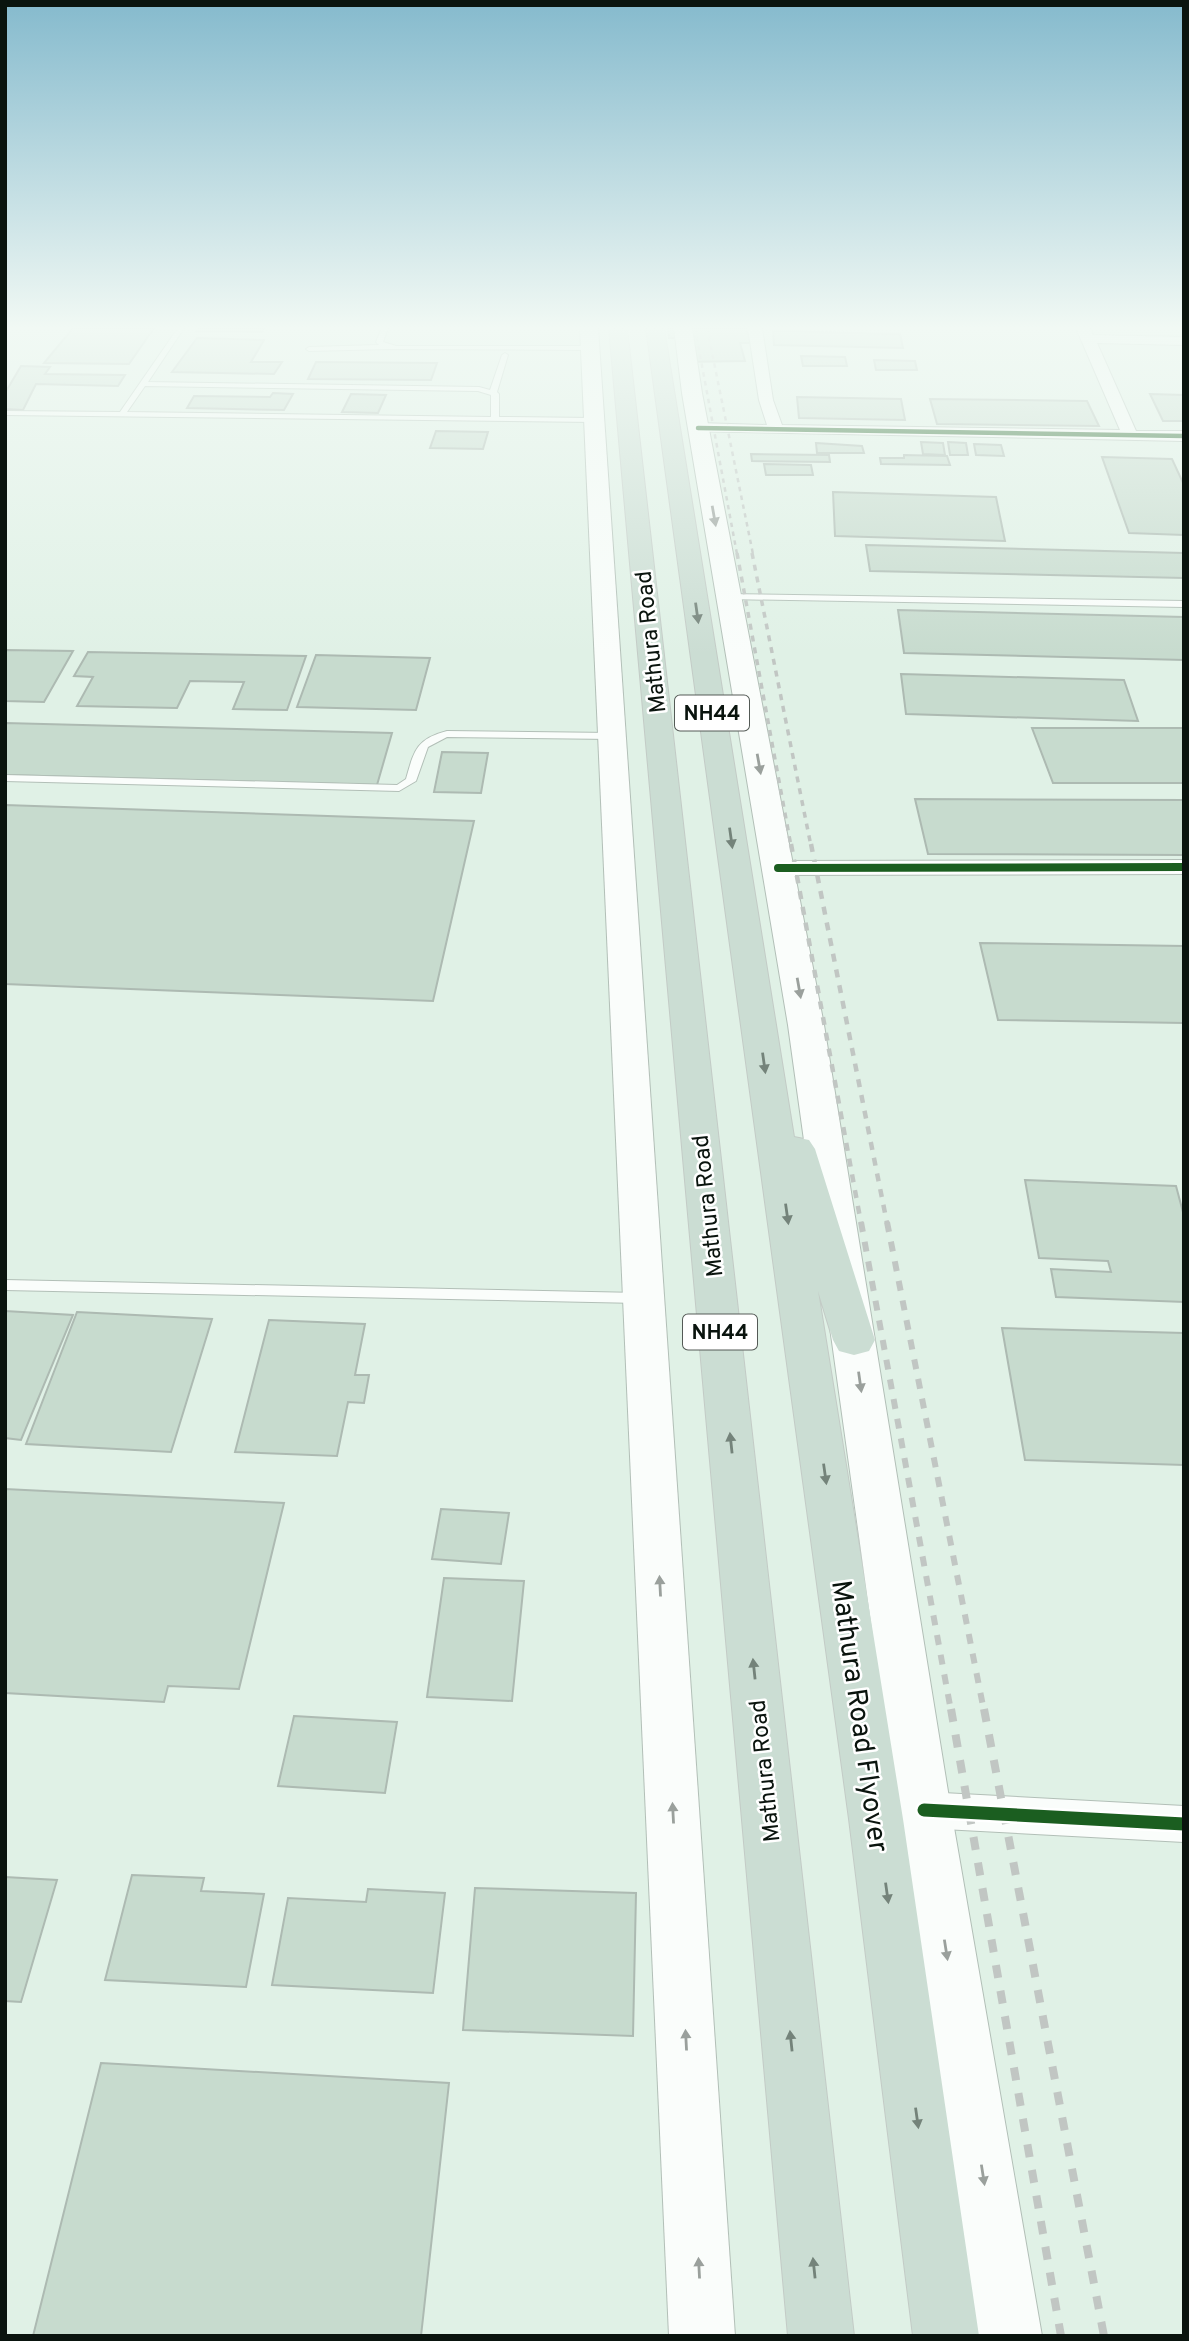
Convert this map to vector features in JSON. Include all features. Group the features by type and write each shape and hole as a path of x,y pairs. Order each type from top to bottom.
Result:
{"highway":[{"name":"Mathura Road","path":"610,437 821,2336"},
{"name":"Mathura Road","path":"671,437 769,1098"},
{"path":"674,455 679,437"},
{"path":"769,1098 800,1156 854,1340"},
{"name":"Mathura Road Flyover","path":"769,1098 877,1819 946,2336"}],"main road":[{"path":"595,437 702,2336"},
{"path":"700,437 806,1025 924,1810 1009,2336"}],"street":[{"path":"778,868 1184,867"},
{"path":"924,1810 1184,1824"}],"lane":[{"path":"728,596 1184,604"},
{"path":"5,778 400,788 411,781 423,743 431,737 447,734 612,736"},
{"path":"5,1284 644,1298"}],"building":[{"path":"434,437 486,437 483,449 430,448"},
{"path":"921,442 943,443 945,455 923,454"},
{"path":"948,442 966,443 968,455 950,455"},
{"path":"816,443 862,446 864,453 817,453"},
{"path":"974,444 1001,445 1004,456 976,455"},
{"path":"751,454 829,455 830,462 752,461"},
{"path":"904,455 947,456 950,465 881,464 880,458 904,458"},
{"path":"1102,457 1172,459 1184,485 1184,535 1129,533"},
{"path":"764,464 811,465 813,475 766,475"},
{"path":"833,492 996,497 1005,541 835,536"},
{"path":"866,545 1184,553 1184,578 870,571"},
{"path":"898,610 1184,617 1184,660 904,653"},
{"path":"5,650 73,651 44,702 5,701"},
{"path":"88,652 306,656 287,710 233,709 244,682 190,681 177,708 77,706 93,677 74,676"},
{"path":"316,655 430,658 416,710 297,707"},
{"path":"901,674 1124,680 1138,721 906,714"},
{"path":"5,723 392,733 377,785 5,775"},
{"path":"1032,728 1184,728 1184,783 1053,783"},
{"path":"442,752 488,753 481,793 434,792"},
{"path":"915,799 1184,800 1184,855 928,854"},
{"path":"5,805 474,821 433,1001 5,984"},
{"path":"980,943 1184,946 1184,1023 998,1020"},
{"path":"1025,1180 1176,1186 1184,1216 1184,1302 1056,1297 1051,1269 1111,1272 1108,1261 1039,1258"},
{"path":"5,1311 73,1315 21,1440 5,1438"},
{"path":"77,1312 212,1319 171,1452 26,1444"},
{"path":"269,1320 365,1324 355,1375 369,1375 364,1403 348,1402 337,1456 235,1452"},
{"path":"1002,1328 1184,1333 1184,1465 1025,1460"},
{"path":"5,1489 284,1503 239,1689 168,1686 164,1702 5,1693"},
{"path":"441,1509 509,1513 501,1564 432,1559"},
{"path":"444,1578 524,1581 512,1701 427,1697"},
{"path":"294,1716 397,1722 385,1793 278,1786"},
{"path":"132,1875 204,1878 201,1891 264,1894 246,1987 105,1980"},
{"path":"5,1877 57,1880 21,2002 5,2001"},
{"path":"475,1888 636,1893 633,2036 463,2030"},
{"path":"368,1889 445,1893 433,1993 272,1985 288,1898 366,1902"},
{"path":"101,2063 449,2083 421,2336 33,2336"}],"railway":[{"path":"715,437 737,554"},
{"path":"729,437 753,554"},
{"path":"737,553 791,846"},
{"path":"752,553 811,846"},
{"path":"791,844 861,1223"},
{"path":"811,844 887,1223"},
{"path":"861,1222 951,1711"},
{"path":"887,1222 984,1711"},
{"path":"951,1709 1061,2336"},
{"path":"984,1709 1104,2336"}],"cycle path":[{"path":"778,868 1184,867"},
{"path":"924,1810 1184,1824"}]}
